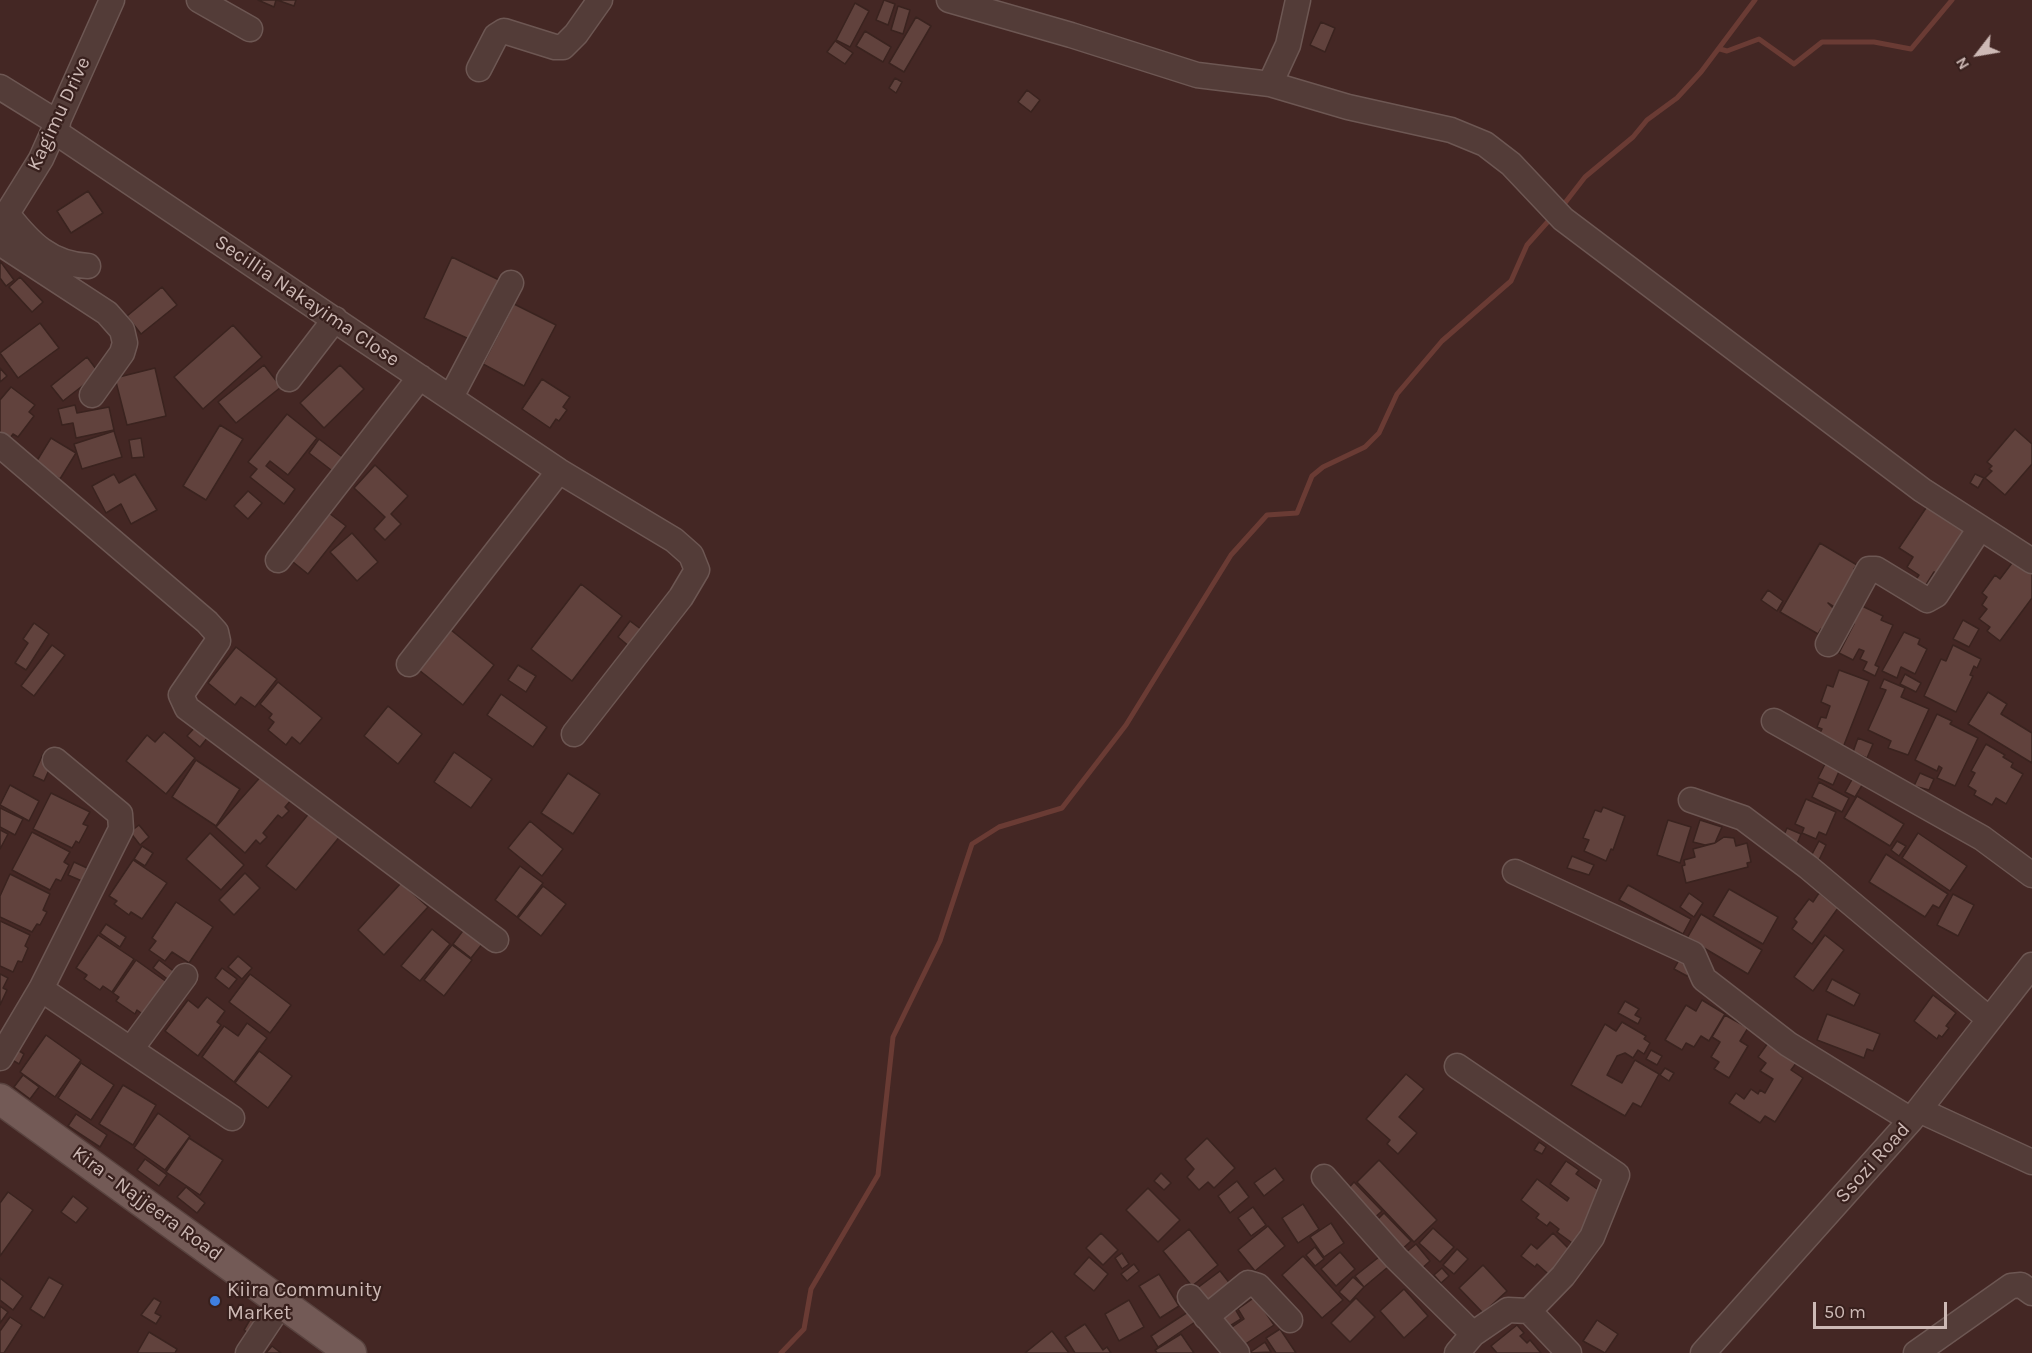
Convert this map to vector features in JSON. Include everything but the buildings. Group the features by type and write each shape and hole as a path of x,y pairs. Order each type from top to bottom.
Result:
{"main road":[{"name":"Kira - Najjeera Road","path":"0,1099 351,1353"}],"street":[{"name":"Kagimu Drive","path":"4,220 56,127 112,0"},
{"path":"200,0 250,29"},
{"path":"479,69 496,36 504,31 555,47 563,47 600,0"},
{"path":"949,0 1071,34 1197,75 1270,84 1348,106 1451,130 1485,144 1511,164 1563,219 1922,490 2032,561"},
{"path":"1270,84 1288,45 1298,0"},
{"name":"Secillia Nakayima Close","path":"0,87 420,377 559,471 674,540 691,555 697,570 681,597 574,734"},
{"path":"4,220 36,247 68,265 88,266"},
{"path":"0,243 107,313 122,330 125,343 122,353 92,395"},
{"path":"451,397 511,283"},
{"path":"288,379 335,319"},
{"path":"278,560 420,377"},
{"path":"0,445 216,632 218,641 181,695 187,708 496,940"},
{"path":"409,664 559,471"},
{"path":"1828,644 1869,569 1876,568 1927,600 1936,595 1980,528"},
{"path":"1774,721 1982,838 2032,875"},
{"path":"0,1058 41,988 121,829 120,814 55,760"},
{"path":"1690,800 1743,818 1808,867 1989,1019"},
{"path":"1515,872 1693,954 1704,979 1788,1044 1915,1115 2032,1162"},
{"name":"Ssozi Road","path":"1703,1353 1915,1115 2032,965"},
{"path":"131,1049 185,975"},
{"path":"41,988 232,1118"},
{"path":"1457,1066 1617,1175 1592,1237 1563,1276 1529,1311"},
{"path":"1324,1177 1396,1258 1473,1334"},
{"path":"1206,1317 1248,1283 1258,1286 1290,1320"},
{"path":"1916,1353 2011,1286 2021,1285 2032,1293"},
{"path":"1190,1298 1237,1353"},
{"path":"248,1353 282,1302"},
{"path":"1457,1353 1473,1334 1508,1310 1529,1311 1569,1353"}],"waterway":[{"path":"1561,208 1585,177 1633,137 1647,120 1677,98 1701,72 1755,0"},
{"path":"1720,49 1727,51 1759,39 1794,64 1822,42 1874,42 1911,49 1952,0"},
{"path":"781,1353 804,1329 811,1289 878,1175 893,1037 940,941 972,844 999,827 1062,808 1126,725 1231,555 1267,515 1297,513 1312,476 1323,467 1365,447 1379,433 1397,394 1442,341 1511,281 1527,245 1552,217"}],"place":[{"name":"Kiira Community Market","path":"215,1301"}]}
